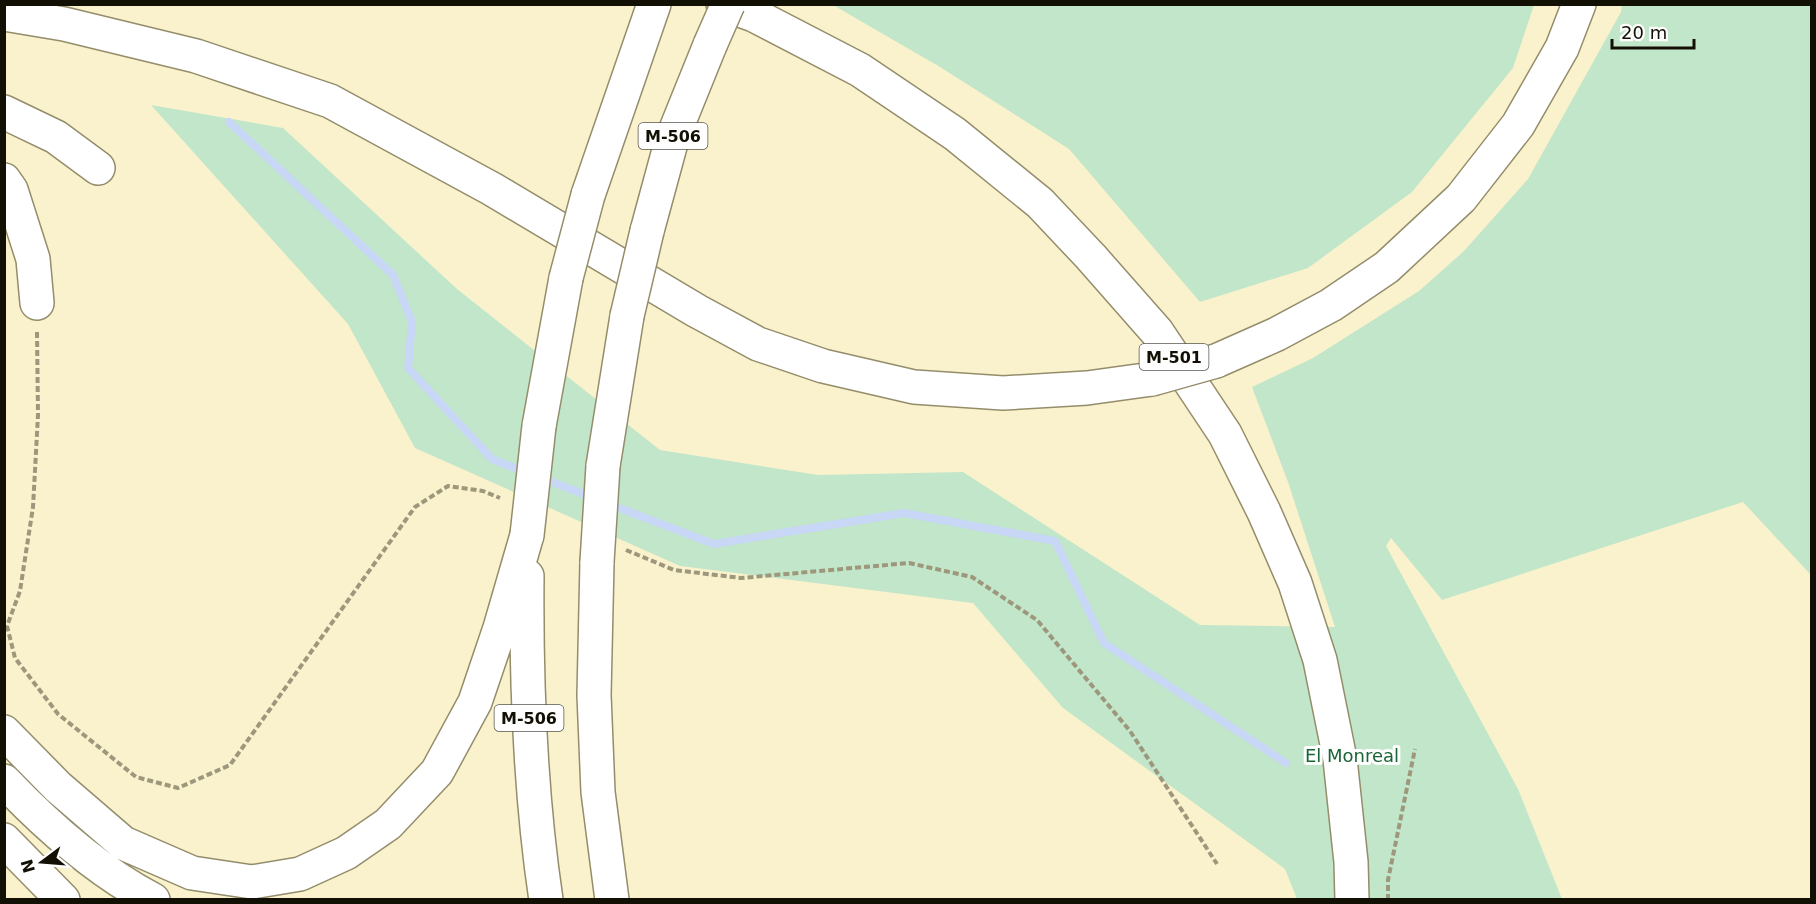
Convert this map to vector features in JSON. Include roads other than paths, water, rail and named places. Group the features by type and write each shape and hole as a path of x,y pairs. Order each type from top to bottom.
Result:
{"main road":[{"name":"M-501","path":"723,4 754,15 860,70 955,134 1040,203 1157,332 1225,434 1264,512 1295,583 1320,660 1340,759 1351,862 1352,900"},
{"name":"M-506","path":"612,900 597,781 594,695 597,562 603,466 627,316 647,231 672,140 728,4"},
{"path":"4,14 64,24 196,56 330,101 492,189 697,311 758,344 823,366 914,387 1003,393 1087,388 1152,380 1216,361 1277,334 1331,305 1387,267 1461,198 1518,125 1562,48 1579,4"},
{"name":"M-506","path":"546,900 530,742 526,640 527,535 539,426 566,278 588,195 651,12"},
{"path":"4,112 56,137 98,168"},
{"path":"4,180 11,190 33,259 37,303"},
{"path":"4,732 58,787 123,843 192,873 252,882 300,874 346,853 388,824 437,772 475,702 500,628 527,535"},
{"path":"4,781 34,813 125,885 153,900"},
{"path":"4,840 63,900"}],"waterway":[{"path":"229,122 393,275 412,322 408,368 492,459 527,473"},
{"path":"539,477 594,498"},
{"path":"606,503 714,544 904,513 1055,541 1104,643 1286,763"}],"park label":[{"name":"El Monreal","path":"1352,756"}]}
